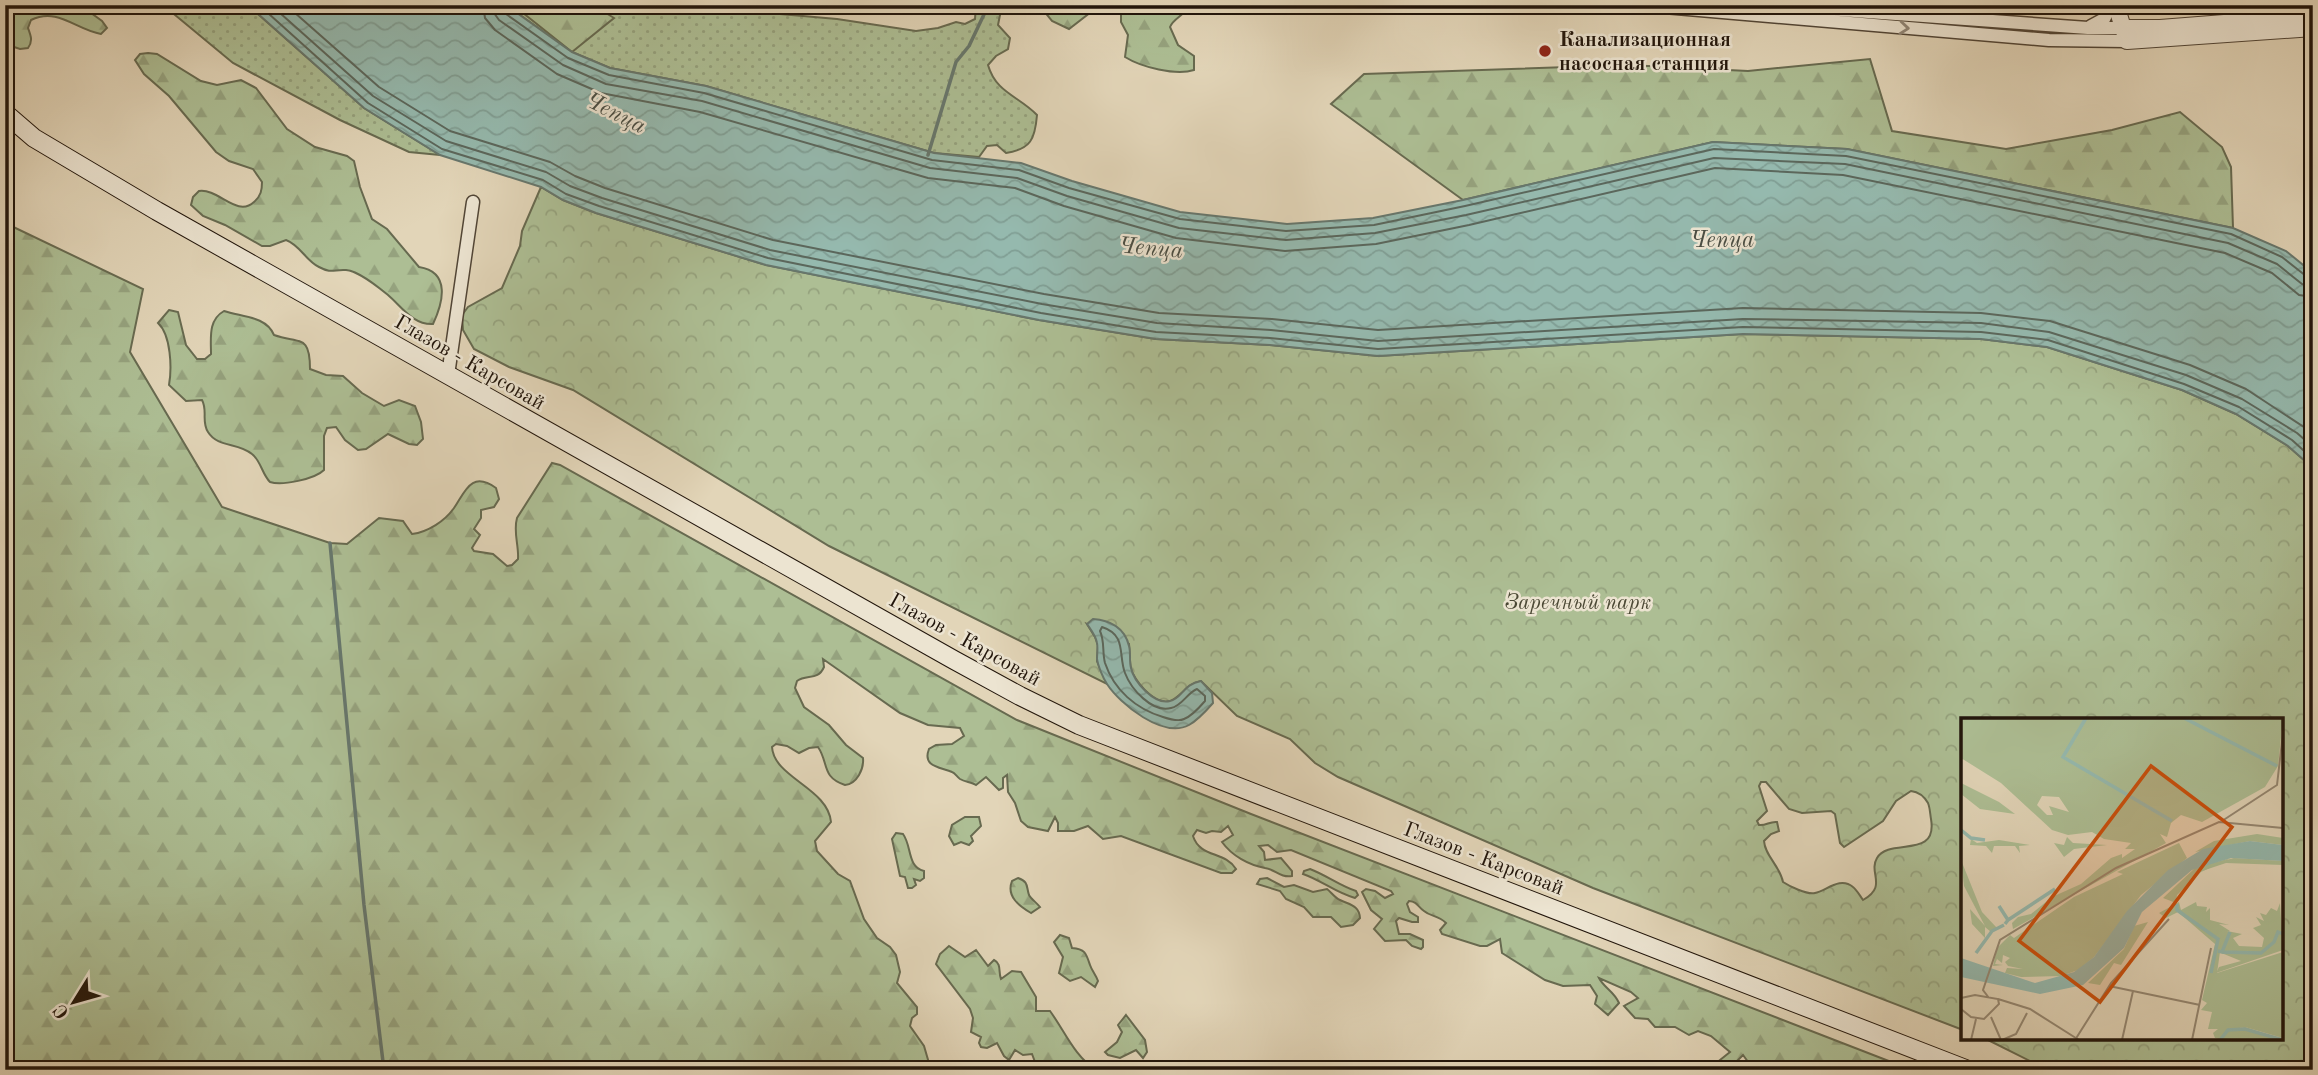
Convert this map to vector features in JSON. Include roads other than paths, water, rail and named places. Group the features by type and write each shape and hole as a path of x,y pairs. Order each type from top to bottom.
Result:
{"main road":[{"name":"Глазов - Карсовай","path":"5,113 34,138 157,211 965,666 1079,724 1968,1070"}],"street":[{"path":"1641,5 2049,40 2125,34 2313,28"},
{"path":"1773,5 2088,28 2125,34 2160,28 2313,16"},
{"path":"2116,5 2125,34"},
{"path":"2088,28 2104,19 2116,5"},
{"path":"2116,5 2141,21 2160,28"},
{"path":"5,122 34,138"},
{"path":"448,375 473,202"}],"water":[{"name":"Чепца","path":"248,5 506,5 572,52 610,68 706,86 934,153 1021,163 1072,181 1180,212 1287,224 1373,218 1713,142 1847,149 2233,228 2286,251 2313,273 2313,468 2288,446 2236,414 2182,390 2047,347 1981,339 1743,334 1378,356 1270,345 1156,339 1039,320 766,265 596,213 563,200 541,187 440,155 364,108"},
{"path":"1093,619 1111,623 1124,634 1129,646 1133,674 1140,686 1151,696 1164,701 1174,700 1190,685 1201,681 1212,693 1213,703 1192,723 1179,728 1167,727 1143,717 1113,692 1102,675 1097,659 1096,640 1087,624"}],"waterway":[{"path":"928,155 956,62 969,46 988,6"},
{"path":"330,543 364,905 384,1070"}],"place":[{"name":"Канализационная насосная станция","path":"1545,51"}],"park label":[{"name":"Заречный парк","path":"1578,602"}]}
